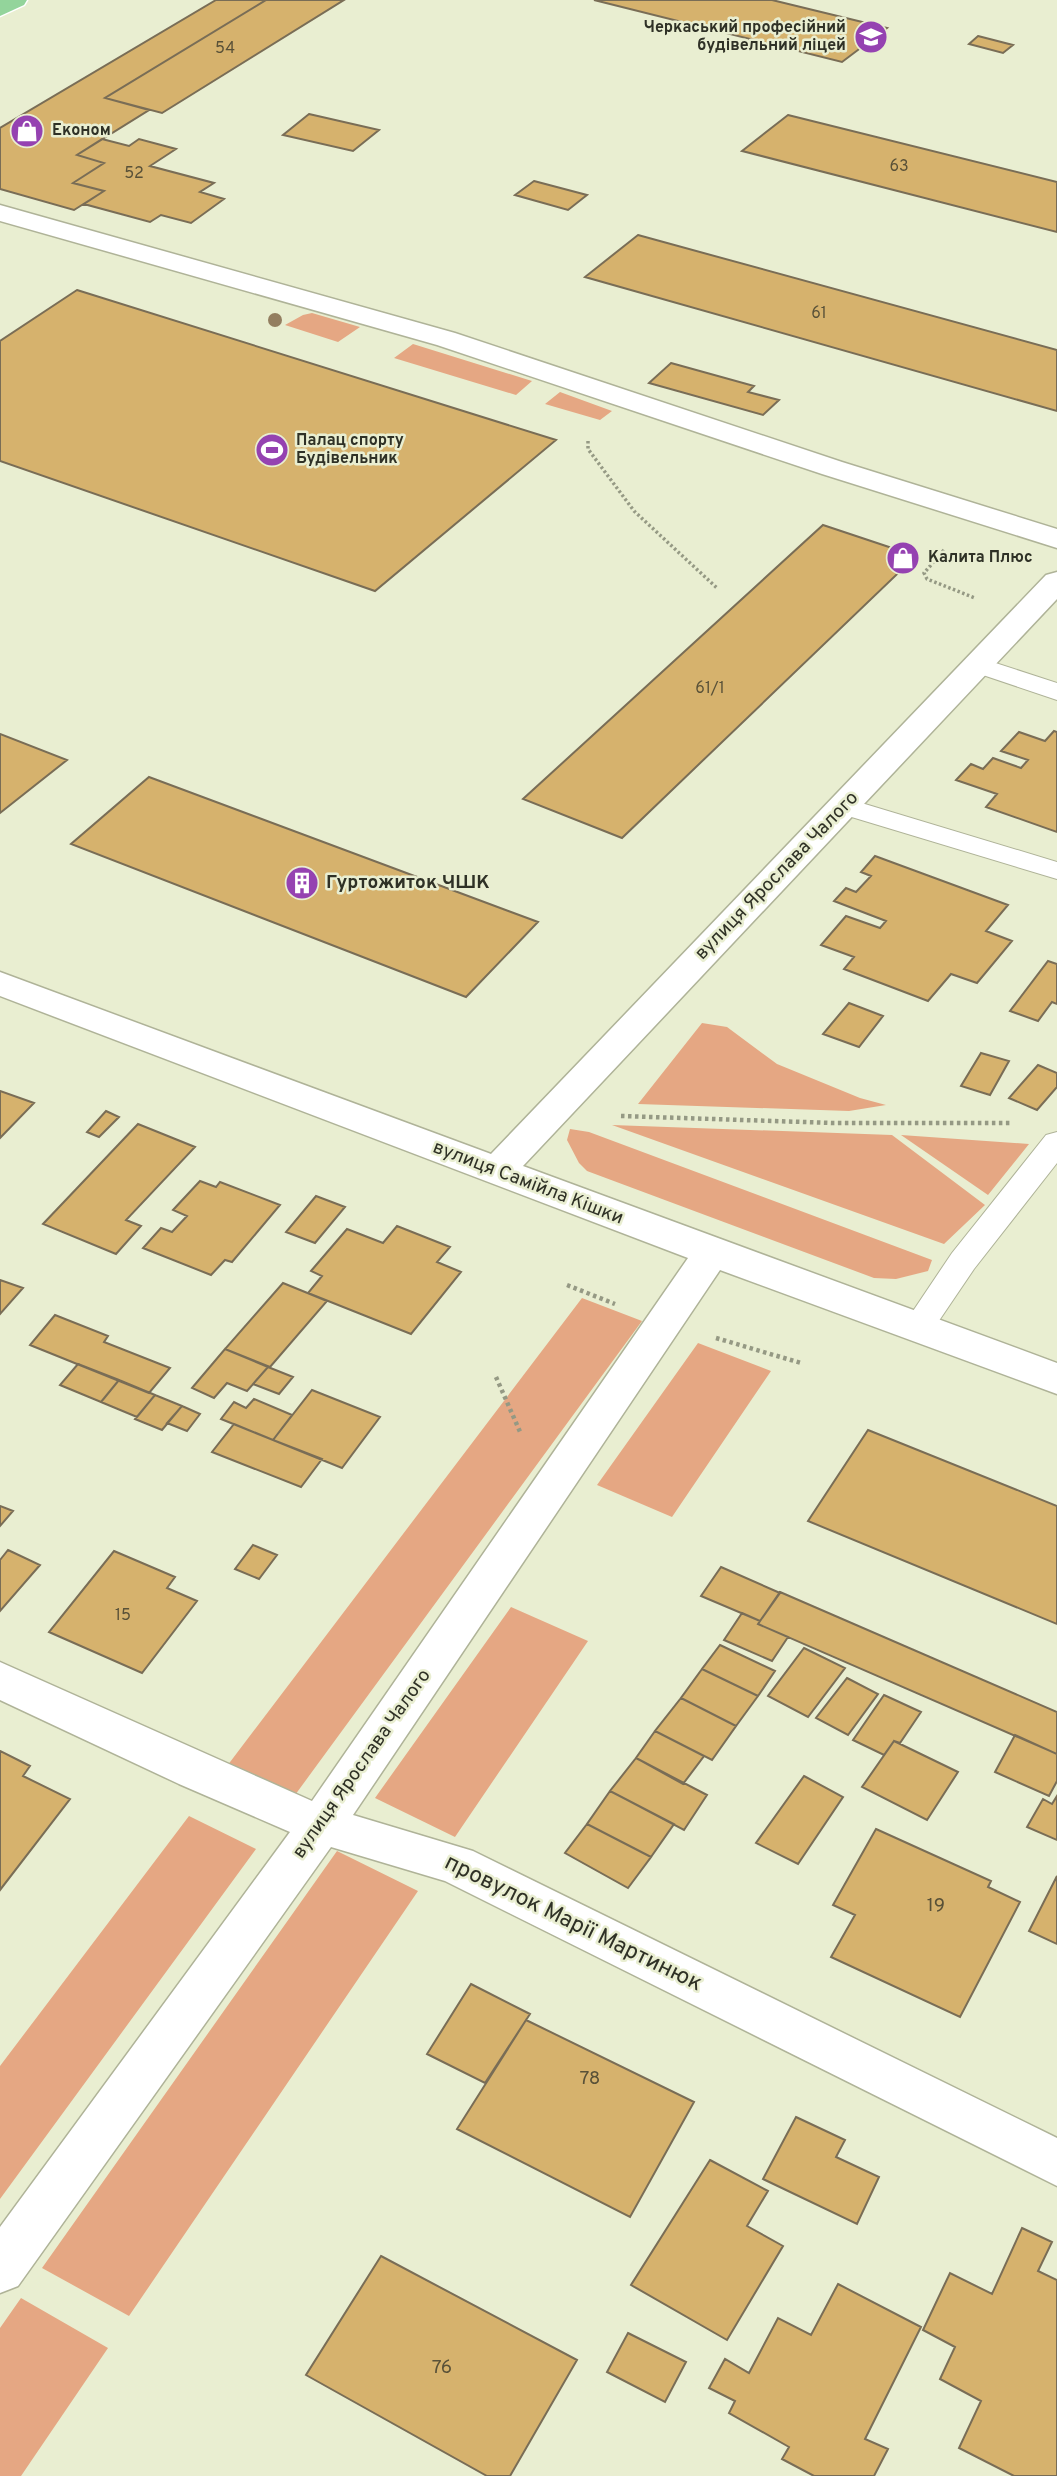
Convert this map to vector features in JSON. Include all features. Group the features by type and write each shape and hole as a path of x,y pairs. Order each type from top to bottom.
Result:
{"main road":[{"path":"0,9 16,0"}],"street":[{"path":"0,213 446,339 1057,539"},
{"name":"вулиця Ярослава Чалого","path":"497,1171 1057,581"},
{"name":"вулиця Самійла Кішки","path":"0,983 712,1252 1057,1379"},
{"name":"вулиця Ярослава Чалого","path":"0,2269 321,1825 712,1252"},
{"name":"провулок Марії Мартинюк","path":"0,1680 195,1771 321,1825 457,1865 1057,2163"}],"lane":[{"path":"977,665 1057,692"},
{"path":"845,806 1057,871"},
{"path":"919,1326 963,1261 1057,1142"}],"path":[{"path":"588,441 588,449 634,511 717,588"},
{"path":"980,515 924,573 927,579 936,584 1025,615"},
{"path":"616,1116 834,1123 1015,1123"}],"shaded area":[{"path":"312,313 360,327 338,342 285,325"},
{"path":"413,344 532,381 516,395 394,358"},
{"path":"560,392 612,411 600,420 545,404"},
{"path":"702,1023 727,1027 777,1064 860,1098 886,1105 849,1111 638,1104"},
{"path":"612,1125 892,1135 985,1205 944,1244"},
{"path":"570,1129 589,1132 932,1260 928,1271 896,1279 874,1278 587,1171 579,1163 567,1140"},
{"path":"901,1135 1029,1144 988,1195"},
{"path":"582,1298 642,1321 287,1806 221,1774"},
{"path":"698,1343 771,1371 672,1517 597,1485"},
{"path":"511,1607 588,1641 455,1837 375,1798"},
{"path":"189,1816 256,1849 0,2199 0,2066"},
{"path":"337,1851 418,1891 129,2316 42,2268"},
{"path":"21,2298 108,2348 21,2476 0,2476 0,2328"}],"building":[{"path":"216,0 266,0 105,98 149,110 77,155 104,163 73,183 104,191 74,210 0,189 0,128"},
{"path":"266,0 344,0 162,113 105,98"},
{"path":"594,0 772,0 887,28 842,62"},
{"path":"978,36 1013,45 1003,53 969,44"},
{"path":"309,114 379,130 353,151 283,135"},
{"path":"788,115 1057,182 1057,232 742,151"},
{"path":"102,139 129,146 139,139 176,149 150,166 214,183 200,192 224,199 191,223 161,215 150,222 84,204 104,191 73,183 104,163 77,155"},
{"path":"534,181 587,195 568,210 515,195"},
{"path":"638,235 1057,350 1057,411 585,277"},
{"name":"Палац спорту Будівельник","path":"77,290 556,440 375,591 0,461 0,341"},
{"path":"671,363 754,386 748,392 779,400 763,415 649,383"},
{"path":"823,525 916,556 622,838 523,799"},
{"path":"1054,731 1057,732 1057,832 986,807 997,794 956,780 971,764 983,769 993,758 1021,768 1028,760 1001,751 1019,732 1045,741"},
{"path":"0,734 67,760 0,813"},
{"name":"Гуртожиток ЧШК","path":"149,777 538,922 466,997 71,844"},
{"path":"875,856 1008,905 986,931 1012,941 977,983 951,974 928,1001 844,969 854,957 821,945 846,916 880,928 886,921 834,901 846,888 856,892 871,876 861,872"},
{"path":"1048,961 1057,964 1057,1004 1052,1002 1038,1021 1010,1011"},
{"path":"849,1003 883,1016 859,1047 823,1034"},
{"path":"981,1053 1009,1061 990,1095 961,1086"},
{"path":"1038,1065 1057,1073 1057,1087 1037,1110 1009,1098"},
{"path":"0,1091 34,1103 0,1138"},
{"path":"106,1111 119,1117 99,1137 87,1132"},
{"path":"138,1124 195,1147 126,1220 141,1226 116,1254 43,1224"},
{"path":"200,1181 216,1187 220,1182 280,1205 232,1262 225,1260 211,1275 143,1248 161,1228 172,1232 187,1216 173,1210"},
{"path":"316,1196 345,1207 315,1243 286,1232"},
{"path":"397,1226 450,1247 437,1262 461,1272 411,1334 308,1293 322,1276 311,1271 347,1229 383,1243"},
{"path":"0,1280 23,1288 0,1314"},
{"path":"283,1283 327,1301 270,1367 225,1349"},
{"path":"55,1315 108,1336 104,1342 170,1368 149,1393 30,1345"},
{"path":"225,1349 268,1367 247,1391 227,1383 214,1398 192,1388"},
{"path":"78,1364 119,1380 101,1402 60,1385"},
{"path":"268,1367 293,1377 279,1394 253,1384"},
{"path":"119,1380 155,1395 137,1417 101,1402"},
{"path":"312,1390 380,1417 342,1468 273,1440"},
{"path":"155,1395 182,1406 162,1430 135,1419"},
{"path":"254,1399 292,1415 273,1440 221,1419 234,1402 246,1408"},
{"path":"182,1406 200,1414 187,1431 167,1423"},
{"path":"234,1424 322,1459 301,1487 212,1452"},
{"path":"868,1430 1057,1506 1057,1624 808,1521"},
{"path":"0,1506 13,1511 0,1526"},
{"path":"253,1545 277,1555 259,1579 235,1569"},
{"path":"8,1550 40,1565 0,1611 0,1560"},
{"path":"114,1551 175,1577 167,1588 197,1601 142,1673 49,1632"},
{"path":"721,1567 780,1593 760,1621 701,1596"},
{"path":"780,1592 1057,1712 1057,1754 758,1624"},
{"path":"742,1613 760,1621 758,1624 788,1637 772,1661 724,1640"},
{"path":"720,1645 775,1671 758,1696 702,1669"},
{"path":"804,1648 845,1668 808,1717 768,1696"},
{"path":"702,1669 758,1696 736,1726 681,1698"},
{"path":"847,1678 878,1694 848,1735 816,1718"},
{"path":"884,1695 921,1712 900,1743 894,1741 884,1755 853,1740"},
{"path":"681,1698 736,1726 712,1760 655,1731"},
{"path":"655,1731 704,1756 683,1784 636,1758"},
{"path":"1015,1735 1057,1754 1057,1781 1049,1796 995,1772"},
{"path":"894,1741 958,1772 927,1820 862,1787"},
{"path":"0,1751 30,1766 23,1776 70,1799 0,1890"},
{"path":"636,1758 707,1795 684,1830 610,1791"},
{"path":"804,1776 843,1797 798,1864 756,1843"},
{"path":"610,1791 674,1824 651,1857 587,1824"},
{"path":"1057,1796 1057,1840 1027,1827 1043,1799 1052,1804"},
{"path":"587,1824 651,1857 628,1888 565,1853"},
{"path":"876,1829 991,1881 988,1887 1020,1902 960,2017 831,1957 855,1915 833,1905"},
{"path":"1057,1876 1057,1944 1029,1931"},
{"path":"471,1984 530,2014 485,2083 427,2054"},
{"path":"526,2020 694,2102 630,2217 457,2129"},
{"path":"796,2117 845,2140 836,2157 879,2177 857,2224 763,2179"},
{"path":"710,2160 768,2191 747,2226 783,2246 727,2340 631,2285"},
{"path":"1022,2228 1052,2242 1038,2271 1057,2280 1057,2476 1014,2476 959,2448 981,2401 940,2379 955,2347 923,2330 950,2273 992,2294"},
{"path":"381,2256 577,2360 510,2476 487,2476 306,2375"},
{"path":"838,2284 921,2327 865,2439 888,2449 874,2476 814,2476 782,2459 789,2447 729,2413 735,2401 709,2388 725,2359 749,2373 778,2318 811,2335"},
{"path":"628,2333 686,2362 665,2402 607,2372"}],"place":[{"name":"Черкаський професійний будівельний ліцей","path":"871,37"},
{"name":"Економ","path":"27,131"},
{"name":"Палац спорту Будівельник","path":"272,450"},
{"name":"Калита Плюс","path":"903,558"},
{"name":"Гуртожиток ЧШК","path":"302,883"}]}
